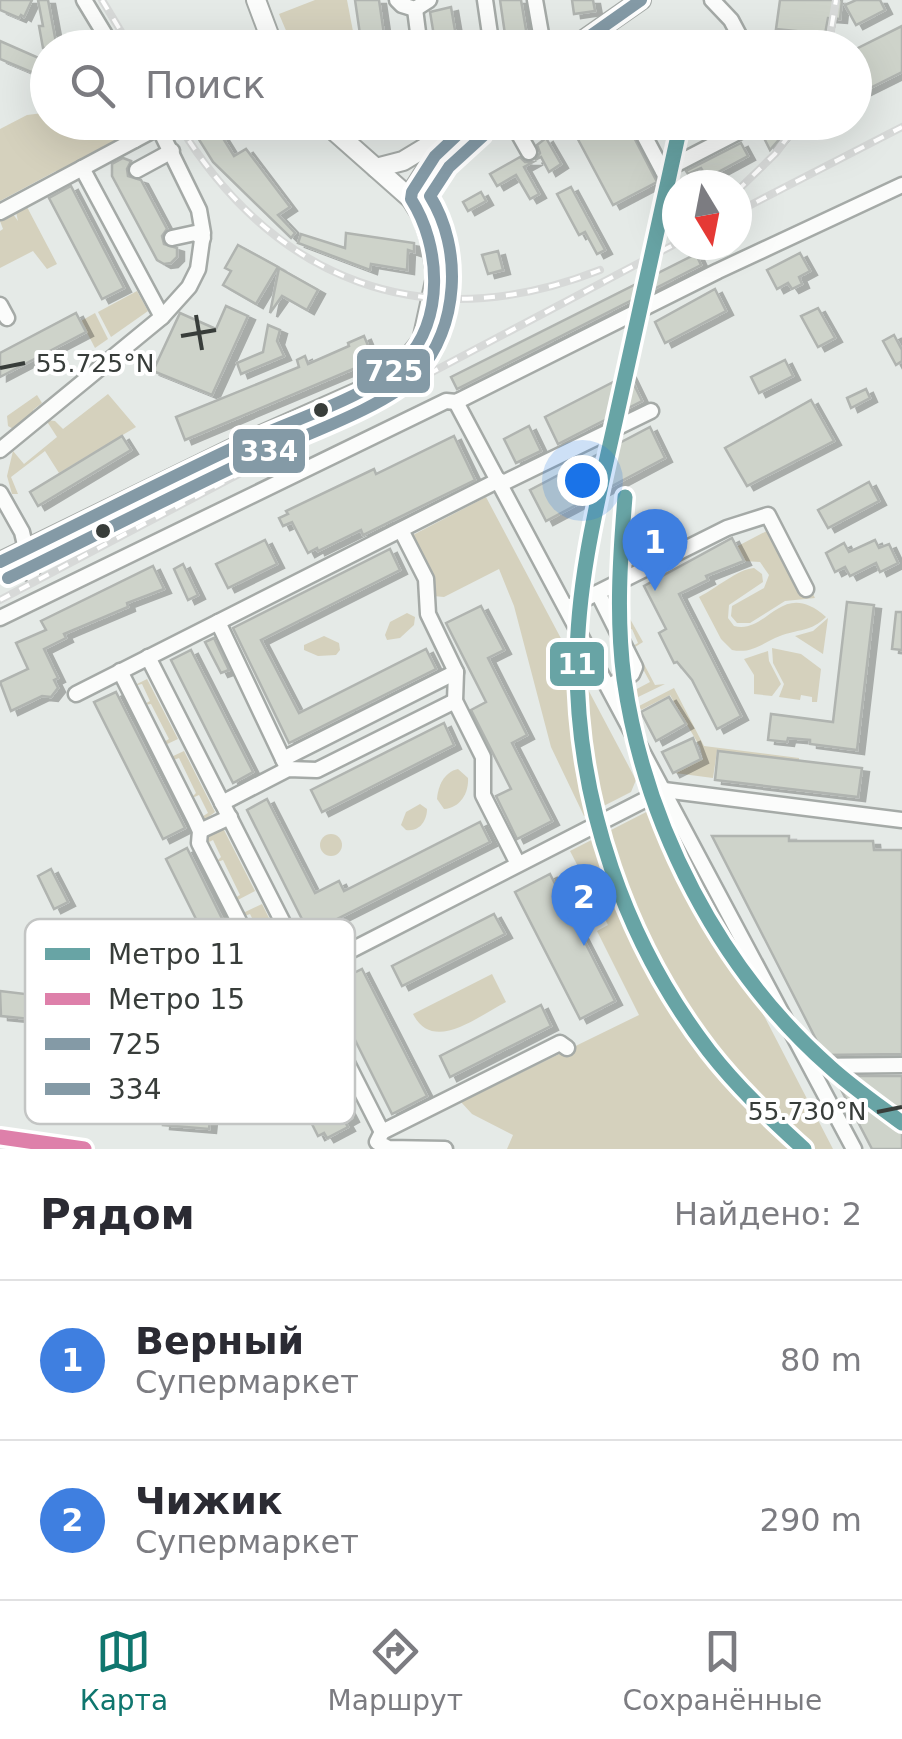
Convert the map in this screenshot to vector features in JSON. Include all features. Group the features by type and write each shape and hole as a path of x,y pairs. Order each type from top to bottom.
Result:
{"main road":[{"path":"256,0 267,30"},
{"path":"598,30 640,0"},
{"path":"0,562 392,374 411,357 428,325 436,276 425,252 426,228 411,198 344,140"},
{"path":"376,168 410,158 440,140"},
{"path":"411,198 414,185 451,140"}],"street":[{"path":"84,0 102,30"},
{"path":"398,0 402,6 414,9 428,0"},
{"path":"485,0 489,30"},
{"path":"536,0 540,30"},
{"path":"712,0 736,30"},
{"path":"414,9 417,30"},
{"path":"0,212 135,140"},
{"path":"0,450 162,317 189,286 198,269 203,238 199,210 166,140"},
{"path":"522,140 529,152"},
{"path":"647,140 662,170"},
{"path":"665,170 723,140"},
{"path":"136,170 172,152"},
{"path":"82,168 162,317"},
{"path":"0,618 38,586 446,401 456,402 902,184"},
{"path":"172,238 195,233 203,238"},
{"path":"456,402 854,1149"},
{"path":"76,694 401,530 651,411"},
{"path":"19,495 2,498 22,532 38,586"},
{"path":"567,608 727,528 765,516 803,590"},
{"path":"401,530 426,579 428,614 456,672 455,701 483,757 483,795 518,864"},
{"path":"598,593 636,667 632,674 609,686"},
{"path":"218,622 286,764"},
{"path":"148,657 281,919"},
{"path":"120,671 200,831 199,842 238,919"},
{"path":"222,802 456,672"},
{"path":"286,764 318,770 455,701"},
{"path":"355,946 664,790 902,820"},
{"path":"200,831 230,818"},
{"path":"445,1149 388,1148 378,1142 382,1132 560,1043 567,1048"},
{"path":"812,1066 902,1066"},
{"path":"355,1079 382,1132"}],"shaded area":[{"path":"315,0 347,0 353,30 286,30 279,14"},
{"path":"30,115 30,140 115,142 59,175 56,171 0,201 0,129"},
{"path":"27,207 57,264 47,269 33,251 0,268 0,221 13,214 18,221 16,212"},
{"path":"137,291 148,311 111,337 98,312"},
{"path":"95,313 108,339 95,348 81,321"},
{"path":"108,394 136,427 59,473 45,451 11,477 18,494 12,494 7,476 13,451 24,464 57,437 46,420 55,421 63,429"},
{"path":"37,395 42,403 33,410 33,416 15,430 8,426 7,416"},
{"path":"486,497 636,780 631,792 584,816 551,747 514,606 499,569 444,597 433,596 432,577 411,536"},
{"path":"778,525 815,598 785,601 750,623 737,623 731,616 732,606 764,588 769,575 760,562 744,561 736,547"},
{"path":"754,568 762,574 763,582 729,605 728,618 734,626 746,627 797,603 811,606 826,617 810,628 751,649 732,650 721,639 699,597"},
{"path":"616,594 643,642 635,647 655,685 665,684 636,698 627,682 633,691 650,682 631,647 638,643 632,629 623,631 630,626"},
{"path":"407,613 415,617 414,625 400,638 387,640 390,622"},
{"path":"828,618 823,654 795,636 813,631"},
{"path":"324,636 339,643 336,655 318,656 304,650 304,645"},
{"path":"772,648 801,654 821,669 817,702 801,695 800,700 779,697 784,684 773,663"},
{"path":"768,651 781,684 772,696 754,694 754,675 744,659"},
{"path":"147,679 178,739 163,746 169,739 151,704 143,705 150,701 142,684 133,686"},
{"path":"674,688 704,746 799,760 717,751 713,778 675,773 703,759 700,747 670,695 641,710 639,706"},
{"path":"184,751 215,812 203,821 200,818 208,813 199,795 190,799 196,793 179,758 169,758"},
{"path":"458,769 468,778 467,789 459,803 444,809 437,799 439,789 445,776"},
{"path":"420,804 427,809 426,818 415,829 406,830 401,825 406,812"},
{"path":"656,807 833,1149 507,1149 513,1135 472,1114 461,1102 639,1015 597,931 608,925 570,851"},
{"path":"224,830 255,891 234,902 240,895 223,860 215,863 221,857 213,840 205,844 204,838"},
{"path":"331,834 339,837 339,853 331,856 323,853 320,845 323,837"},
{"path":"262,904 270,919 252,919 250,914 241,914"},
{"path":"492,974 506,1002 470,1022 432,1031 413,1014"}],"building":[{"path":"0,0 32,0 24,17 19,18 0,10"},
{"path":"38,0 48,0 54,30 40,30 39,26 43,26"},
{"path":"355,0 379,0 383,30 359,30"},
{"path":"500,0 521,0 526,30 504,30"},
{"path":"572,0 593,0 595,11 574,14"},
{"path":"780,0 842,0 840,19 828,18 826,30 776,29"},
{"path":"856,0 880,0 885,10 856,25 845,5"},
{"path":"451,7 455,30 433,30 430,12"},
{"path":"902,26 902,72 872,87 872,41"},
{"path":"0,41 30,54 30,72 0,59"},
{"path":"199,140 224,140 234,156 246,149 290,207 278,215 295,233 291,238 213,162"},
{"path":"547,140 561,164 549,172 541,157 535,160 540,153 537,145"},
{"path":"578,140 635,140 657,182 613,205"},
{"path":"765,140 779,140 770,150"},
{"path":"741,143 748,156 722,170 688,170"},
{"path":"520,157 533,162 524,167 539,194 530,199 516,175 497,186 490,174"},
{"path":"123,158 131,161 128,176 141,180 167,229 162,236 164,244 177,248 177,257 171,263 157,260 112,176 112,164"},
{"path":"71,186 124,288 102,299 49,198"},
{"path":"571,187 605,250 597,254 585,232 579,235 557,194"},
{"path":"481,192 486,201 468,211 463,202"},
{"path":"346,233 414,243 414,252 408,250 407,270 371,264 370,270 298,243 301,234 345,248"},
{"path":"238,245 278,267 256,304 223,285 231,271 225,268"},
{"path":"498,251 503,270 488,274 482,255"},
{"path":"800,253 810,271 799,277 802,284 792,289 788,283 777,289 767,270"},
{"path":"684,260 699,260 701,265 457,389 451,377"},
{"path":"279,268 318,290 307,310 282,296 270,313"},
{"path":"715,289 726,311 665,343 655,322"},
{"path":"226,306 248,316 212,395 153,371 180,313 216,329"},
{"path":"818,308 835,338 818,347 801,316"},
{"path":"76,313 86,332 0,377 0,353"},
{"path":"268,325 280,330 277,341 284,356 241,374 237,363 263,352"},
{"path":"894,335 902,350 902,361 896,365 883,341"},
{"path":"364,336 376,365 360,372 358,367 185,440 176,417 299,367 297,360 305,356 308,364"},
{"path":"785,360 793,376 759,393 751,377"},
{"path":"629,374 642,401 558,444 545,417"},
{"path":"866,389 870,398 851,408 847,398"},
{"path":"811,400 834,441 747,486 725,448"},
{"path":"529,426 541,451 516,463 504,439"},
{"path":"650,427 665,458 546,521 530,490"},
{"path":"122,436 131,450 38,506 30,492"},
{"path":"454,436 475,480 363,535 361,530 308,553 292,522 283,526 279,518 288,514 286,511 374,469 376,474"},
{"path":"869,482 879,501 828,528 818,510"},
{"path":"732,538 744,561 706,576 708,580 679,594 741,716 717,729 692,680 674,663 659,633 666,629 644,586"},
{"path":"265,540 277,564 228,588 216,564"},
{"path":"875,540 879,548 889,544 898,563 880,572 876,563 850,576 845,567 835,572 826,553 844,543 849,552"},
{"path":"390,549 400,570 261,640 299,713 426,649 436,669 289,743 233,628"},
{"path":"183,564 198,595 188,600 174,569"},
{"path":"153,566 164,589 64,634 66,638 44,649 58,678 54,680 58,688 51,697 42,696 11,711 0,682 28,669 16,643 46,630 41,621"},
{"path":"847,602 874,605 857,750 810,744 810,740 768,740 771,714 833,722"},
{"path":"481,606 504,650 488,658 527,735 512,743 552,821 517,839 496,796 511,789 471,710 486,702 446,623"},
{"path":"896,612 902,612 902,650 892,649"},
{"path":"214,638 229,670 221,673 205,642"},
{"path":"191,650 253,772 233,783 171,660"},
{"path":"116,692 185,828 163,839 94,702"},
{"path":"669,697 686,724 656,741 641,712"},
{"path":"444,723 454,745 322,812 311,790"},
{"path":"693,738 701,759 673,773 662,752"},
{"path":"718,751 862,768 858,797 715,780"},
{"path":"267,799 315,893 339,881 344,891 480,822 490,842 337,919 302,919 247,810"},
{"path":"712,836 873,841 874,850 902,850 902,1054 824,1055"},
{"path":"187,848 222,919 196,919 166,859"},
{"path":"51,869 68,902 54,909 38,876"},
{"path":"550,874 615,1001 580,1019 515,892"},
{"path":"494,914 505,934 402,986 392,966"},
{"path":"362,969 427,1096 392,1114 355,1040 355,972"},
{"path":"0,991 25,994 25,1018 1,1016"},
{"path":"541,1005 551,1026 450,1077 440,1056"},
{"path":"834,1076 902,1076 902,1149 872,1149"},
{"path":"163,1124 210,1124 209,1129"},
{"path":"312,1124 348,1127 327,1138 324,1133 318,1136"}],"railway":[{"path":"102,0 120,30"},
{"path":"831,30 836,0"},
{"path":"752,204 902,127"},
{"path":"190,140 216,177 259,222 307,257 359,282 414,296 473,298 535,290 600,270"},
{"path":"752,176 786,140"},
{"path":"0,600 662,251"}],"metro line":[{"name":"11","path":"677,140 590,540 578,633 579,716 597,818 630,917 653,964 709,1051 754,1102 804,1149"},
{"name":"11","path":"625,497 619,611 624,679 634,734 669,840 693,891 754,986 830,1067 902,1123"},
{"name":"15","path":"0,1137 84,1149"}],"transit line":[{"name":"725","path":"598,30 641,0"},
{"name":"725","path":"0,562 265,433 352,396 404,362 427,325 434,282 428,238 411,199 412,192 435,156 452,140"},
{"name":"334","path":"8,578 255,457 364,409 417,374 441,334 452,287 448,240 430,196 449,167 479,140"}],"place":[{"name":"Верный","path":"655,591"},
{"name":"Чижик","path":"584,946"}]}
